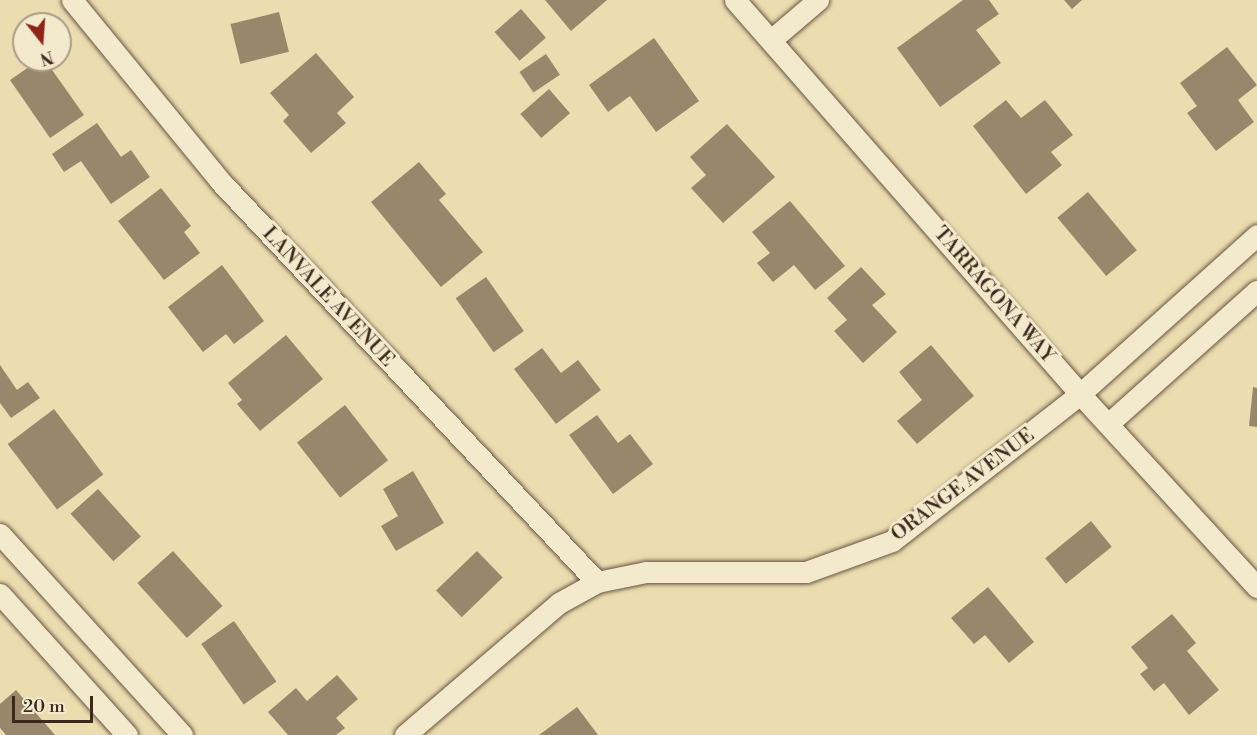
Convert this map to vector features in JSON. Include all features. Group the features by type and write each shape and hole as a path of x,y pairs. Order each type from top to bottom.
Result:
{"street":[{"name":"LANVALE AVENUE","path":"72,0 220,181 597,582"},
{"name":"TARRAGONA WAY","path":"735,0 1080,394 1257,587"},
{"path":"771,40 818,0"},
{"name":"ORANGE AVENUE","path":"405,735 559,603 597,582 646,572 806,572 852,559 892,541 1080,394 1257,235"},
{"path":"1108,424 1257,291"},
{"path":"0,534 182,735"},
{"path":"0,594 127,735"}],"building":[{"path":"545,0 607,0 571,31"},
{"path":"963,0 989,0 999,14 976,30 1001,63 940,107 897,48"},
{"path":"1064,0 1082,0 1072,9"},
{"path":"521,9 546,38 520,61 495,32"},
{"path":"279,12 289,52 240,64 230,24"},
{"path":"654,38 699,101 656,132 630,96 608,112 589,85"},
{"path":"1227,47 1257,85 1238,100 1254,122 1216,151 1187,113 1197,106 1180,83"},
{"path":"316,53 354,97 337,113 346,123 311,153 283,121 289,115 270,93"},
{"path":"546,54 560,75 533,93 519,72"},
{"path":"22,72 54,72 84,115 50,138 10,80"},
{"path":"549,89 570,113 541,138 520,114"},
{"path":"1006,100 1021,118 1045,100 1073,135 1051,152 1062,165 1026,194 973,126"},
{"path":"97,123 121,157 131,150 150,177 111,204 81,161 64,172 52,154"},
{"path":"727,124 775,177 723,223 691,188 706,175 690,157"},
{"path":"419,162 446,194 439,200 483,252 441,287 371,202"},
{"path":"161,188 191,226 184,232 200,253 164,280 118,221"},
{"path":"1088,192 1137,250 1106,276 1057,218"},
{"path":"790,201 845,266 815,290 794,265 773,282 757,263 770,253 752,232"},
{"path":"222,265 264,321 234,344 226,334 203,352 168,307"},
{"path":"861,267 886,294 872,305 897,332 863,363 834,331 847,320 827,298"},
{"path":"486,277 524,331 494,352 456,298"},
{"path":"286,335 323,379 260,431 237,404 242,400 228,383"},
{"path":"931,345 974,396 917,444 897,421 922,400 899,372"},
{"path":"542,348 561,373 578,360 601,390 556,424 514,369"},
{"path":"0,365 17,390 28,382 40,398 11,418 0,403"},
{"path":"1253,387 1257,388 1257,427 1249,426"},
{"path":"345,405 388,460 340,498 297,443"},
{"path":"54,409 103,474 57,509 8,444"},
{"path":"597,415 618,443 630,434 653,464 613,494 569,435"},
{"path":"413,471 444,523 396,551 381,526 398,516 383,489"},
{"path":"98,489 141,537 113,561 71,514"},
{"path":"1091,521 1112,547 1066,584 1045,558"},
{"path":"173,551 223,606 187,638 137,583"},
{"path":"477,551 503,578 462,617 436,591"},
{"path":"988,587 1034,642 1009,663 985,635 974,644 951,618"},
{"path":"1172,614 1196,643 1187,651 1219,690 1189,715 1164,683 1154,691 1140,674 1148,668 1131,647"},
{"path":"234,621 276,682 244,705 201,644"},
{"path":"337,675 358,699 336,718 345,728 336,735 288,735 268,712 296,688 307,701"},
{"path":"16,690 55,735 6,735 0,728 0,704"},
{"path":"577,707 598,735 539,735"}]}
